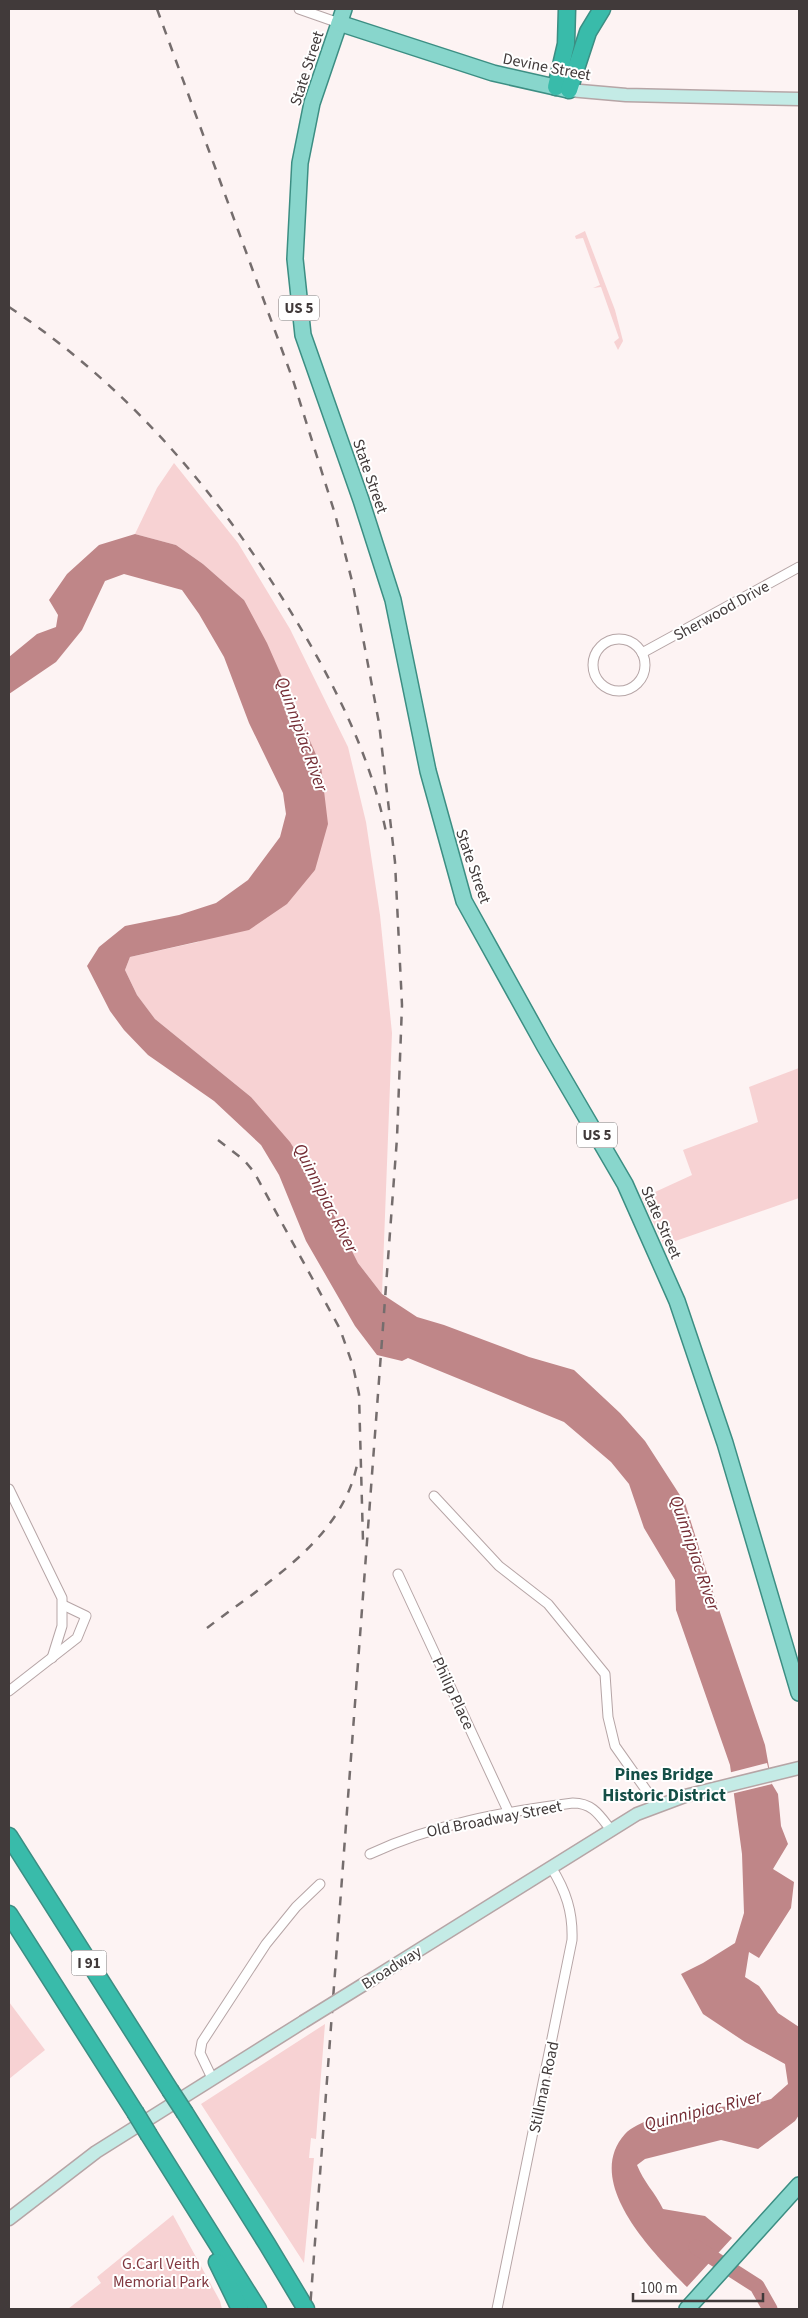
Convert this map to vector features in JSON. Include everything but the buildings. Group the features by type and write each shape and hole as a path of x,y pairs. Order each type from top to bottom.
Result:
{"highway":[{"path":"563,89 567,9"},
{"path":"563,89 586,38 602,9"},
{"name":"I 91","path":"9,1836 306,2309"},
{"name":"I 91","path":"9,1914 258,2309"},
{"path":"204,2223 211,2251 240,2309"}],"main road":[{"name":"Devine Street","path":"342,16 493,73 563,89 626,95 799,99"},
{"name":"State Street","path":"342,16 312,103 300,163 295,259 304,336 361,500 393,600 428,771 464,901 545,1047 625,1184 677,1301 725,1443 799,1693"},
{"name":"Broadway","path":"9,2219 96,2152 611,1830 655,1806 799,1768"},
{"path":"689,2306 799,2185"}],"street":[{"name":"Devine Street","path":"299,9 342,16"},
{"name":"Sherwood Drive","path":"642,653 799,567"},
{"path":"620,639 636,646 642,653 644,661 642,677 631,688 615,691 601,684 596,677 594,660 603,645 620,639"},
{"path":"9,1489 58,1587 63,1605 62,1626 52,1658"},
{"path":"434,1496 499,1566 548,1604 604,1674 608,1716 615,1746 651,1797 655,1806"},
{"name":"Philip Place","path":"398,1574 509,1813"},
{"path":"9,1691 78,1636 86,1616 63,1605"},
{"name":"Old Broadway Street","path":"370,1854 432,1829 564,1804 584,1804 598,1813 611,1830"},
{"name":"Stillman Road","path":"497,2309 572,1940 573,1923 570,1906 563,1888 551,1867"},
{"path":"212,2078 200,2053 202,2042 266,1944 291,1912 320,1884"}],"green space":[{"path":"585,231 615,310 623,341 618,350 614,342 619,338 601,287 593,288 600,285 583,238 576,239 575,236"},
{"path":"174,463 238,543 290,629 348,747 366,822 380,915 392,1033 382,1294 358,1263 329,1205 251,1097 155,1019 137,995 125,970 130,957 198,942 315,870 244,600 203,564 176,545 135,534 157,488"},
{"path":"799,1068 799,1198 664,1245 642,1198 692,1175 683,1150 758,1122 749,1087"},
{"path":"9,2002 45,2050 9,2079"},
{"path":"325,2024 316,2139 311,2138 309,2158 314,2158 304,2263 201,2104"},
{"name":"G.Carl Veith Memorial Park","path":"173,2215 220,2301 222,2309 68,2309 101,2283 97,2277"}],"water":[{"path":"135,534 176,545 203,564 244,600 267,643 321,766 328,824 315,870 287,904 249,930 130,957 125,970 137,995 155,1019 251,1097 290,1142 329,1205 358,1263 382,1294 417,1317 444,1325 529,1357 574,1370 620,1413 645,1441 685,1503 765,1745 772,1784 778,1794 781,1826 788,1844 773,1869 794,1882 791,1908 759,1958 749,1952 745,1977 759,1986 778,2013 799,2027 799,2115 795,2121 758,2149 721,2140 645,2159 637,2165 663,2209 705,2216 732,2238 687,2287 657,2256 628,2216 617,2195 612,2174 614,2153 625,2134 651,2118 667,2121 714,2107 747,2106 771,2099 788,2084 785,2064 745,2042 703,2014 681,1974 735,1943 744,1913 742,1854 730,1765 676,1610 675,1580 644,1528 629,1484 611,1462 564,1422 408,1358 402,1361 377,1355 355,1326 306,1241 279,1175 261,1145 214,1101 148,1055 124,1030 110,1011 87,966 99,947 125,926 179,915 216,903 248,880 280,837 286,814 283,793 249,723 224,657 199,614 182,590 124,574 105,581 82,630 56,662 9,694 9,657 37,634 56,627 58,615 49,600 67,574 99,545"}],"pier":[{"path":"767,1763 772,1784 731,1794 728,1773"}],"waterway":[{"name":"Quinnipiac River","path":"696,2247 757,2286 770,2309"}],"railway":[{"path":"157,9 293,380 335,514 353,585 379,723 395,862 402,1005 397,1138 310,2309"},
{"path":"9,307 54,339 134,409 171,448 237,531 297,622 339,699 372,780 387,837"},
{"path":"218,1140 244,1160 254,1172 340,1329 353,1366 359,1394 363,1541"},
{"path":"207,1628 275,1577 318,1538 335,1516 348,1492 357,1465"}],"district":[{"name":"Pines Bridge Historic District","path":"664,1784"}]}
